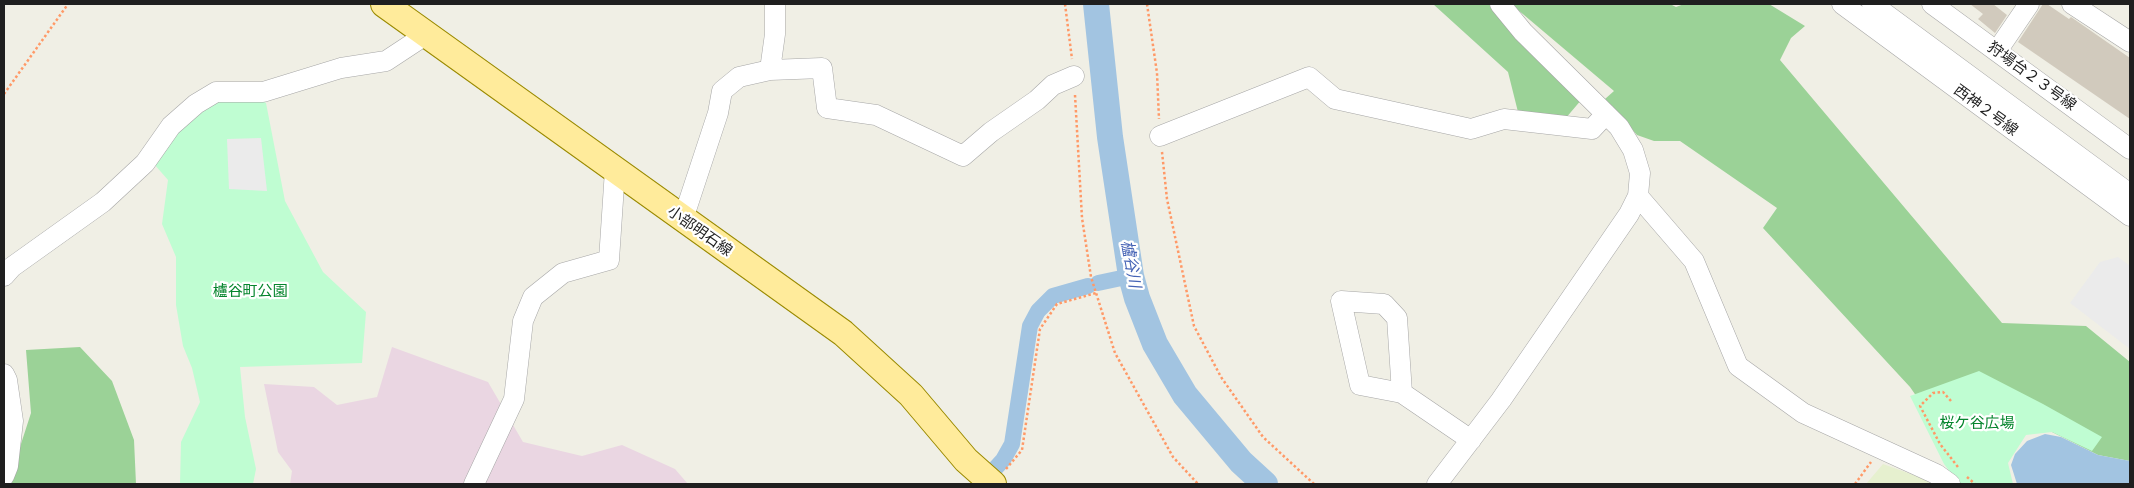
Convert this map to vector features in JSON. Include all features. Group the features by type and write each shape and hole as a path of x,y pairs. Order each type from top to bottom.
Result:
{"main road":[{"name":"小部明石線","path":"384,4 843,333 911,395 966,460 998,477"}],"street":[{"path":"770,70 775,4"},
{"path":"1437,484 1502,400 1618,230 1638,196 1640,173 1632,150 1619,127 1523,32 1500,4"},
{"name":"西神２号線","path":"1842,4 2130,216"},
{"name":"西神２号線","path":"1872,4 2130,194"},
{"name":"狩場台２３号線","path":"1932,4 2130,149"},
{"path":"1997,50 2029,4"},
{"path":"2072,4 2130,42"},
{"path":"4,276 12,268 103,202 145,163 171,126 202,100 216,92 263,92 341,68 386,61 426,34"},
{"path":"683,219 718,113 722,91 740,77 770,70 822,68 827,108 876,115 963,156 990,132 1037,100 1052,85 1074,76"},
{"path":"1160,136 1309,77 1336,99 1471,129 1504,119 1592,129 1606,114"},
{"path":"474,484 514,400 523,320 533,297 563,273 609,260 615,170"},
{"path":"1638,196 1694,261 1738,366 1803,412 1936,474 1950,484"},
{"path":"1402,392 1397,318 1384,304 1341,301 1360,385 1402,392 1471,440"},
{"path":"4,374 7,380 13,420 8,466 4,476"}],"path":[{"path":"4,94 68,4"},
{"path":"1065,4 1074,76 1082,218 1091,276 1115,353 1173,457 1198,484"},
{"path":"1147,4 1157,73 1160,136 1167,199 1194,326 1221,377 1263,437 1314,484"},
{"path":"998,477 1022,450 1040,329 1057,304 1096,293"},
{"path":"1951,401 1943,392 1933,393 1920,406 1940,444 1963,473 1975,484"},
{"path":"1854,484 1881,448"}],"shaded area":[{"path":"261,138 267,191 229,189 227,139"},
{"path":"2118,257 2130,266 2130,349 2070,303 2100,262"},
{"path":"392,347 488,382 523,442 582,456 622,445 675,469 688,484 290,484 292,471 278,452 264,384 314,387 337,405 377,397"}],"green space":[{"path":"1433,4 1489,4 1505,25 1582,99 1565,119 1518,112 1508,72"},
{"path":"1511,4 1670,4 1676,7 1684,4 1769,4 1805,26 1791,38 1780,60 2002,323 2086,326 2130,362 2130,461 2098,455 2025,421 1948,442 1910,387 1763,228 1777,208 1680,141 1654,141 1637,135 1605,99 1614,91"},
{"name":"櫨谷町公園","path":"249,94 266,103 285,201 323,272 366,312 362,363 240,367 245,417 256,469 253,484 180,484 181,442 200,402 192,368 183,346 176,305 176,257 162,224 168,180 154,164 181,128 211,99"},
{"path":"80,347 112,381 134,440 136,484 8,484 31,413 26,350"},
{"name":"桜ケ谷広場","path":"1979,371 2102,437 2092,451 2052,432 2026,435 2008,463 2013,484 1959,484 1944,464 1910,396"},
{"path":"1883,464 1933,482 1935,484 1866,484"}],"water":[{"path":"2045,434 2061,437 2098,455 2130,461 2130,484 2017,484 2011,465 2015,454 2027,441"}],"building":[{"path":"1970,4 1993,4 2007,15 1995,33 1978,19 1983,14"},
{"path":"2043,4 2047,4 2069,19 2071,17 2130,58 2130,119 2018,42"}],"waterway":[{"name":"櫨谷川","path":"1096,4 1110,137 1131,276 1137,298 1155,344 1185,395 1241,462 1265,484"},
{"path":"1098,283 1131,276"},
{"path":"992,472 1003,460 1012,444 1030,326 1038,311 1053,296 1088,286"}]}
